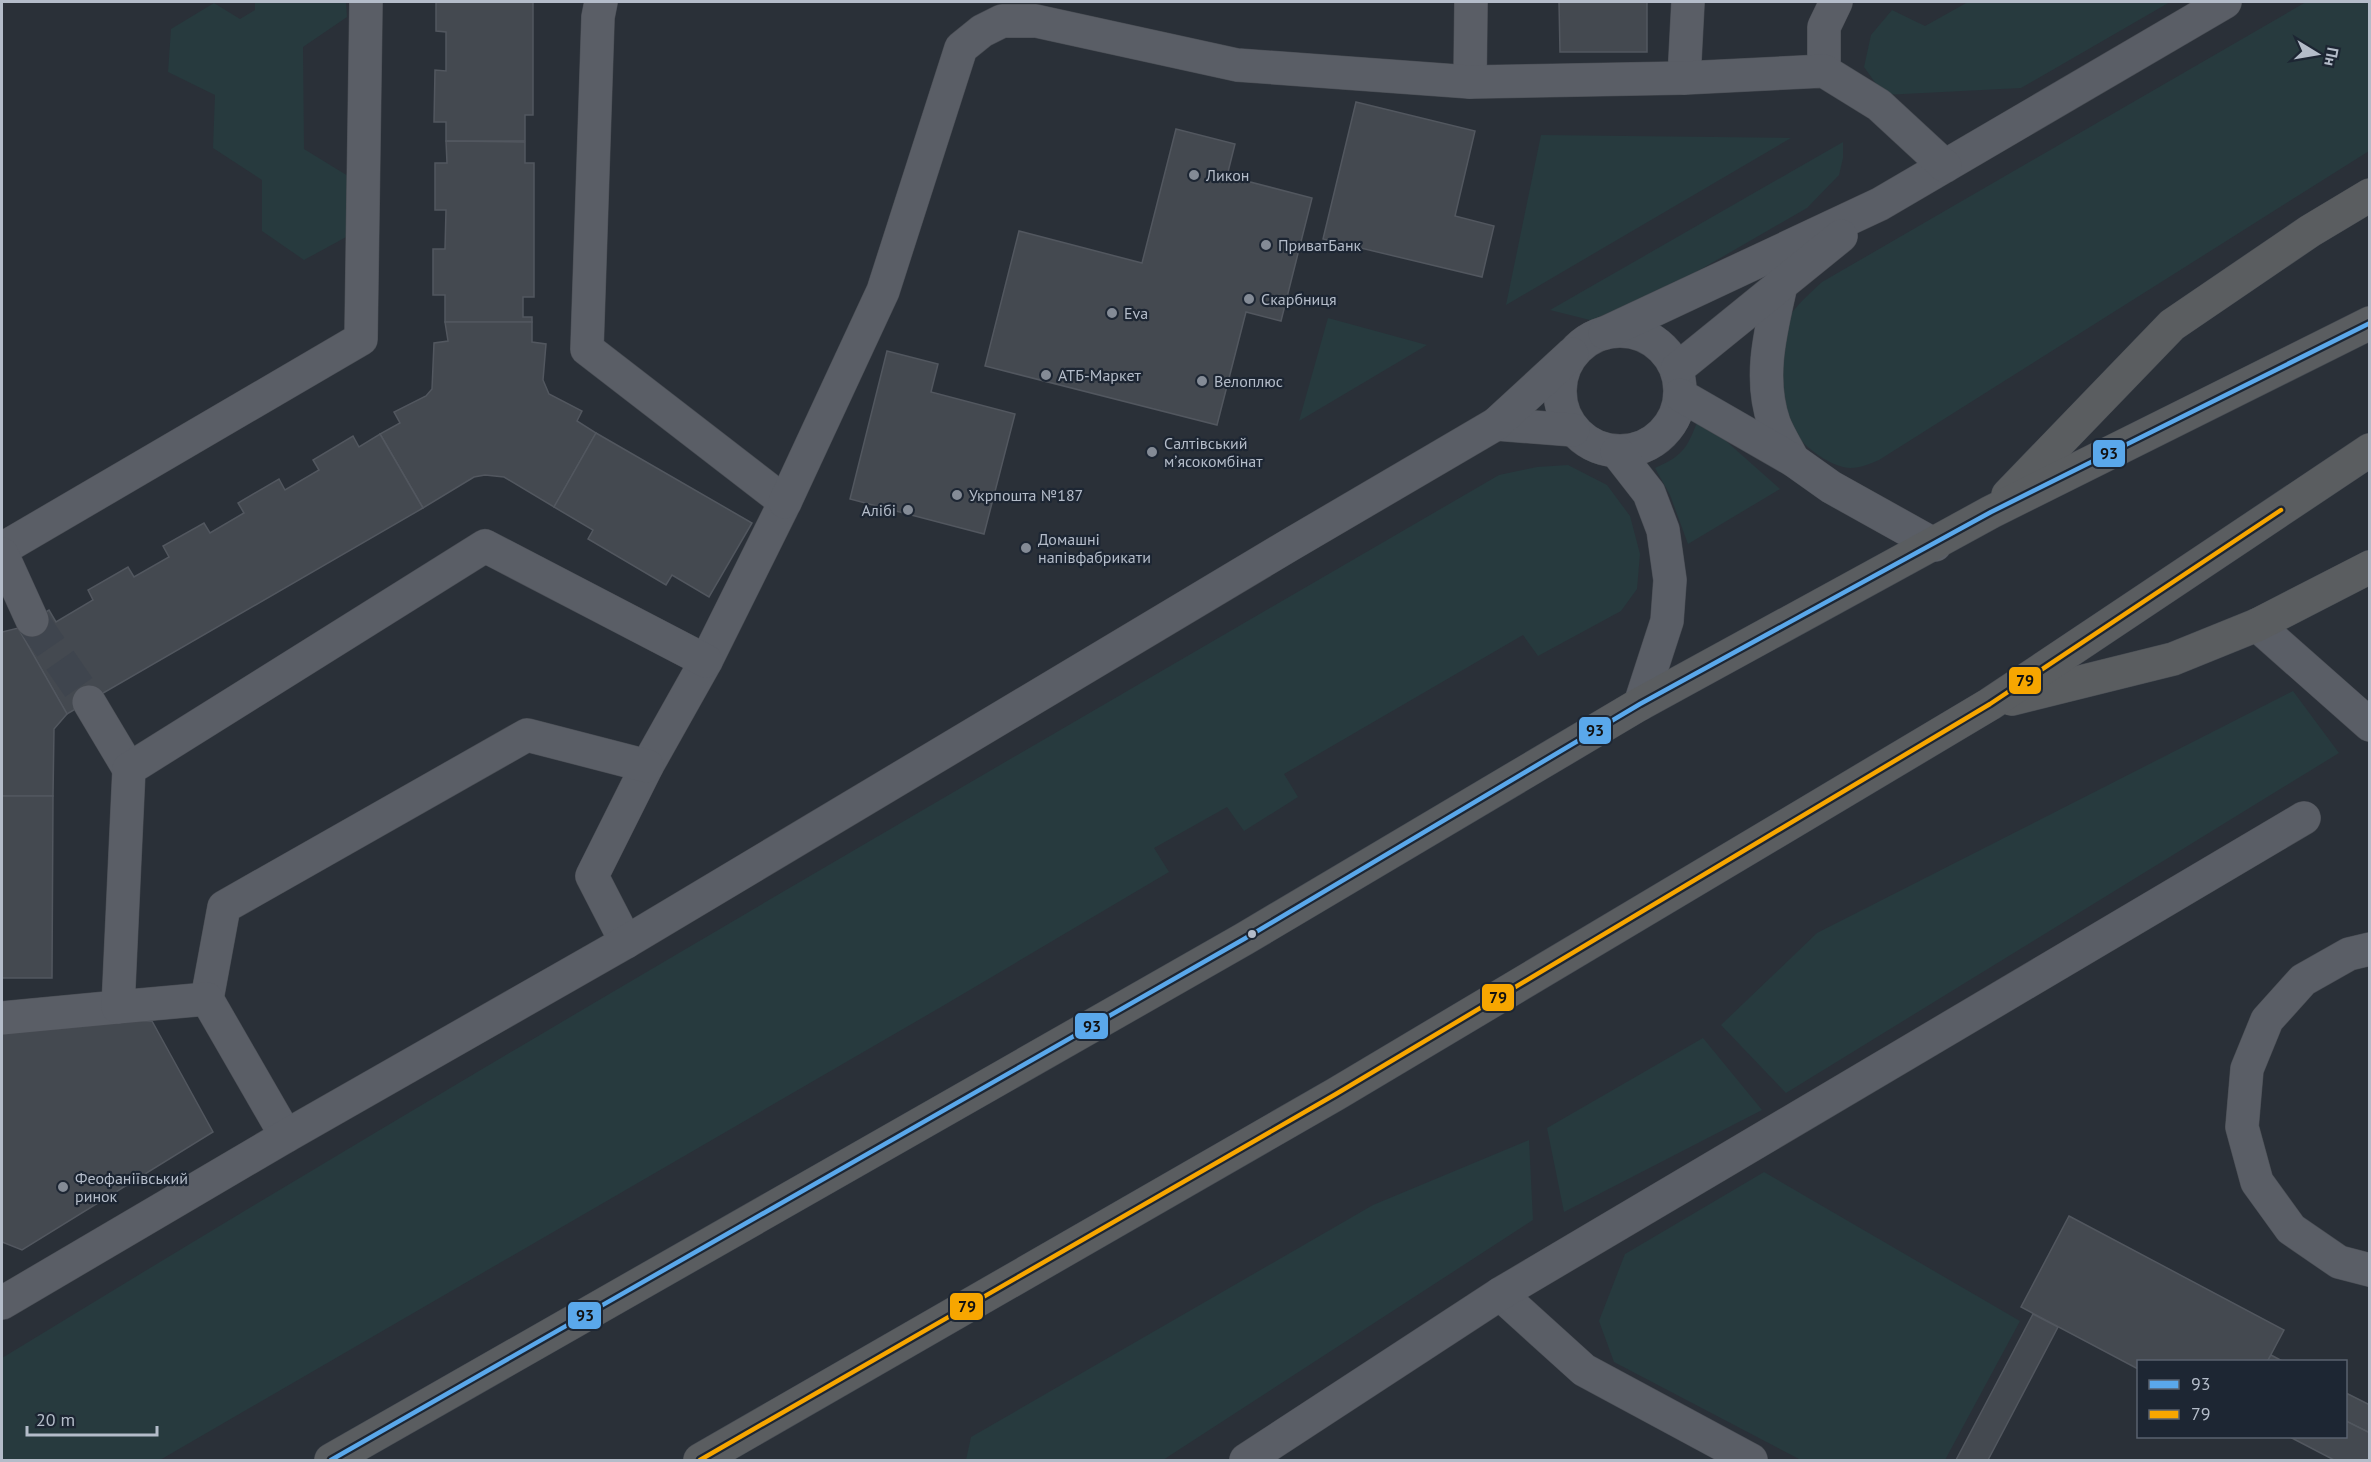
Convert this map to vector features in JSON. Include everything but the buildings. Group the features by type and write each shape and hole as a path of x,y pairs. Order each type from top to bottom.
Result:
{"highway":[{"path":"1991,512 2172,325 2310,231 2370,195"},
{"path":"331,1461 1244,939 1640,704 1991,512 2370,323"},
{"path":"700,1461 1336,1094 1990,704 2370,450"},
{"path":"1990,704 2172,659 2257,625 2370,567"}],"street":[{"path":"2,549 361,339 366,2"},
{"path":"601,2 598,17 587,348 785,502"},
{"path":"1470,82 1471,2"},
{"path":"1684,78 1688,2"},
{"path":"1824,72 1824,27 1836,2"},
{"path":"2,1303 286,1136 626,942 1247,570 1496,424 1587,341 1880,204 2225,2"},
{"path":"626,942 592,876 647,766 706,661 785,502 883,291 961,48 982,31 1002,21 1035,21 1237,65 1470,82 1684,78 1824,72 1879,105 1945,165"},
{"path":"1678,382 1781,285 1880,204"},
{"path":"1781,285 1767,346 1766,392 1774,423 1793,460"},
{"path":"1572,354 1563,372 1560,392 1563,412 1573,430 1587,443 1601,449 1617,452 1634,451 1648,445 1661,436 1672,423 1679,405 1678,382 1668,354 1655,342 1639,334 1622,331 1605,333"},
{"path":"1678,382 1831,487 1935,544"},
{"path":"1496,424 1573,430"},
{"path":"1617,452 1649,493 1663,530 1670,580 1667,621 1640,704"},
{"path":"129,769 485,546 706,661"},
{"path":"2,554 32,620"},
{"path":"2257,625 2370,725"},
{"path":"89,702 129,769 118,1007"},
{"path":"286,1136 207,999 224,907 527,735 647,766"},
{"path":"1253,1459 1500,1294 2304,818"},
{"path":"2370,949 2349,954 2303,980 2267,1020 2247,1069 2242,1127 2258,1182 2291,1229 2339,1262 2370,1270"},
{"path":"2,1018 207,999"},
{"path":"1500,1294 1584,1370 1751,1461"}],"green space":[{"path":"255,2 346,2 347,17 303,47 304,149 348,176 348,236 304,260 262,231 262,180 213,148 215,95 168,72 171,29 214,3 240,19 255,10"},
{"path":"1968,2 2170,2 2021,88 1884,95 1864,67 1871,35 1892,10 1925,26"},
{"path":"2306,2 2369,2 2369,151 1879,460 1857,467 1843,467 1814,452 1795,434 1788,425 1780,405 1779,341 1790,316 1822,282"},
{"path":"1541,135 1791,138 1506,305"},
{"path":"1843,142 1843,158 1839,175 1807,208 1606,324 1550,310"},
{"path":"1328,318 1427,345 1299,421"},
{"path":"1699,417 1780,489 1688,544 1670,495 1655,468 1679,454 1692,435"},
{"path":"1568,465 1607,485 1630,516 1640,554 1637,589 1621,611 1538,656 1523,635 1284,774 1298,797 1244,831 1227,807 1154,848 1169,872 941,1007 160,1460 2,1460 2,1358 561,1023 1499,475 1537,467"},
{"path":"2293,691 2339,753 1786,1093 1721,1025 1817,933"},
{"path":"1703,1038 1762,1110 1564,1212 1547,1128"},
{"path":"1529,1140 1533,1220 1163,1460 966,1460 971,1437 1373,1205"},
{"path":"1764,1172 2020,1321 1945,1460 1801,1460 1614,1362 1599,1321 1625,1254"}],"tunnel":[{"path":"32,620 89,702"}],"transit line":[{"name":"93","path":"331,1460 1244,939 1640,704 1991,512 2370,323"},
{"name":"79","path":"700,1460 1336,1094 1990,704 2281,510"}],"place":[{"name":"Ликон","path":"1194,175"},
{"name":"ПриватБанк","path":"1266,245"},
{"name":"Скарбниця","path":"1249,299"},
{"name":"Eva","path":"1112,313"},
{"name":"АТБ-Маркет","path":"1046,375"},
{"name":"Велоплюс","path":"1202,381"},
{"name":"Салтівський мʼясокомбінат","path":"1152,452"},
{"name":"Укрпошта №187","path":"957,495"},
{"name":"Алібі","path":"908,510"},
{"name":"Домашні напівфабрикати","path":"1026,548"},
{"name":"Феофаніївський ринок","path":"63,1187"}]}
